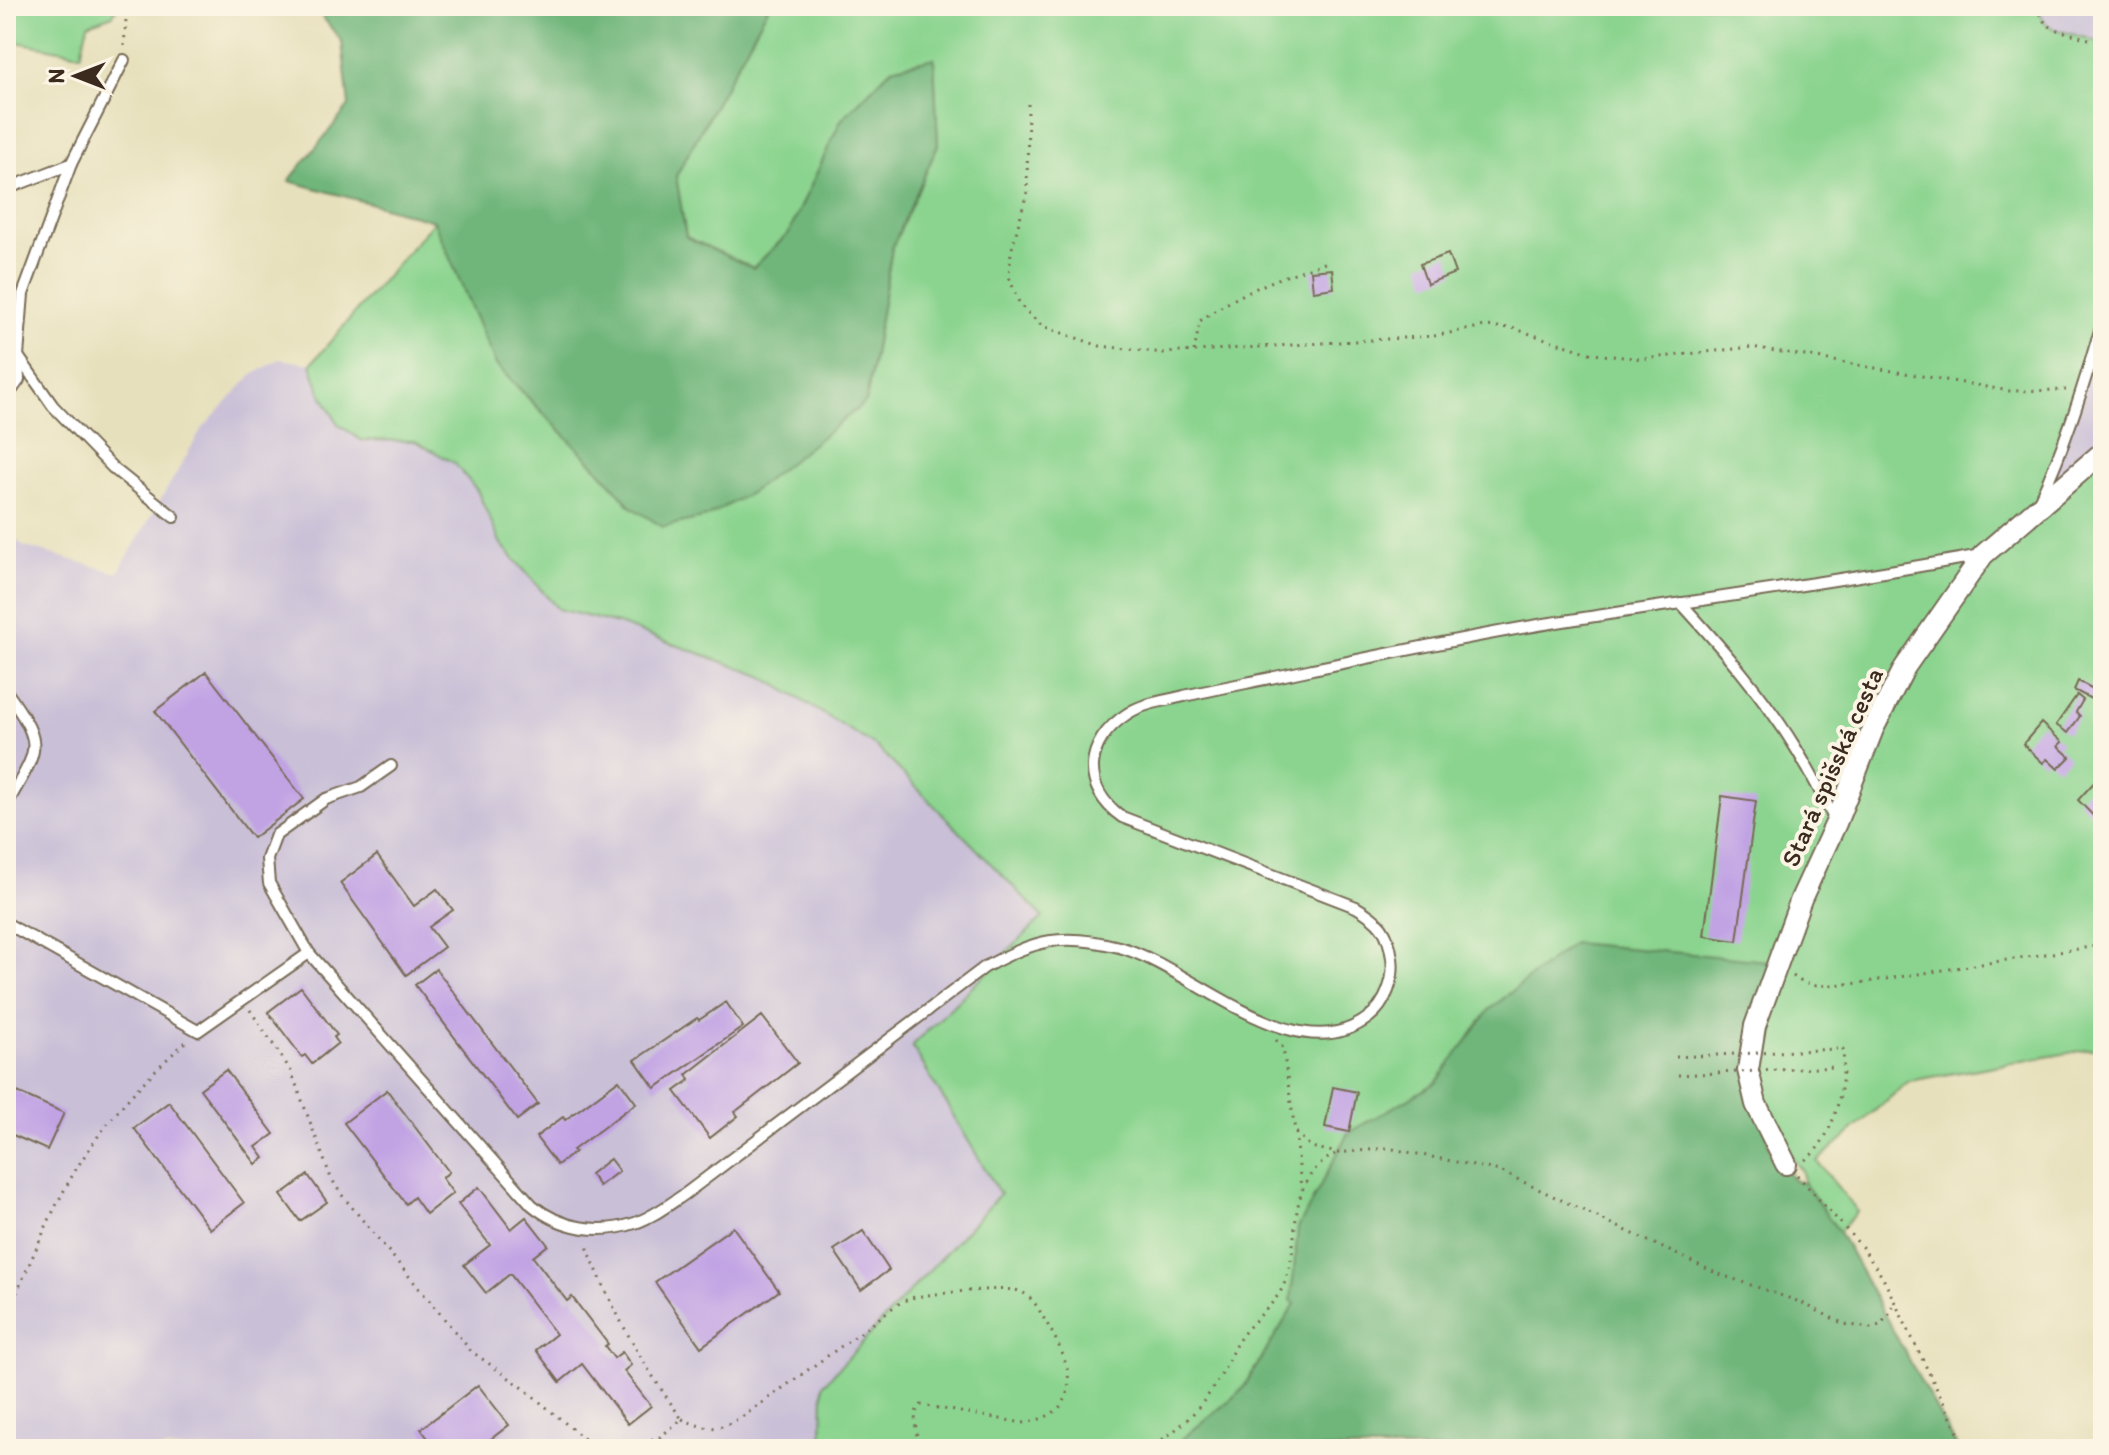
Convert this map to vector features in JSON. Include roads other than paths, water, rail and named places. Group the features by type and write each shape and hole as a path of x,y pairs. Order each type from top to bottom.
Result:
{"street":[{"name":"Stará spišská cesta","path":"1786,1164 1756,1104 1748,1070 1755,1026 1801,899 1836,823 1873,729 1905,667 1983,555 2103,452"}],"lane":[{"path":"6,398 19,380 23,294 71,164 124,60"},
{"path":"6,189 71,164"},
{"path":"2035,512 2055,467 2103,321"},
{"path":"2097,340 2103,352"},
{"path":"6,346 18,356 53,406 103,458 174,517"},
{"path":"391,766 361,787 326,799 276,835 267,859 269,883 309,953 532,1205 556,1220 588,1229 603,1229 638,1223 685,1194 985,967 1040,942 1061,939 1121,947 1261,1020 1299,1031 1331,1034 1359,1025 1377,1011 1389,991 1393,965 1389,937 1375,918 1356,907 1122,817 1105,805 1095,787 1095,750 1107,731 1127,714 1147,705 1232,685 1532,626 1983,555"},
{"path":"1681,603 1742,672 1767,706 1795,747 1836,823"},
{"path":"6,691 31,730 35,743 33,756 6,806"},
{"path":"6,923 198,1031 309,953"}]}
